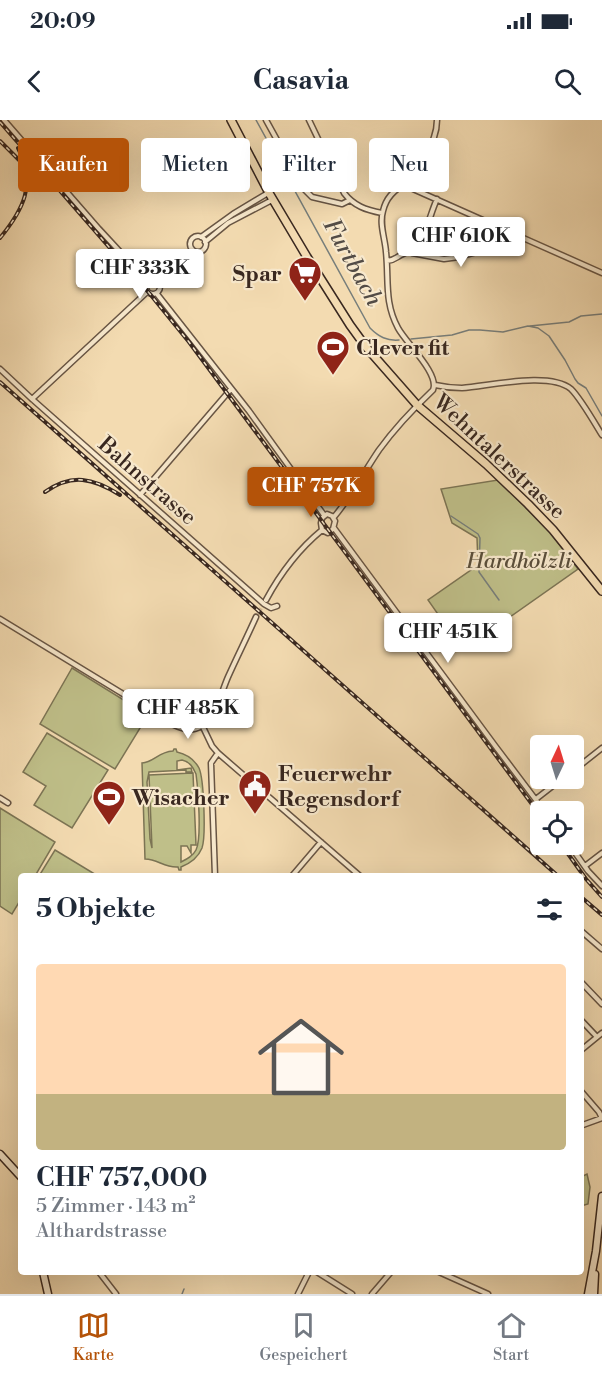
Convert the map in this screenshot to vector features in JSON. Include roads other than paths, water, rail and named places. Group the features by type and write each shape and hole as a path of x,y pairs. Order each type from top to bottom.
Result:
{"main road":[{"path":"231,120 271,196 350,325 366,347 417,405"},
{"name":"Wehntalerstrasse","path":"417,405 486,464 528,504 602,591"},
{"path":"0,1154 18,1174"},
{"path":"594,1294 602,1196"},
{"path":"588,1294 596,1251"},
{"path":"45,1275 48,1294"}],"street":[{"path":"4,120 148,282"},
{"path":"266,120 309,195 342,204 350,200"},
{"path":"309,120 341,189 350,200 360,207 382,213 385,204 395,192"},
{"path":"433,138 437,120"},
{"path":"420,192 602,273"},
{"path":"201,237 205,242 205,248 197,252 190,244 192,239 201,237 233,214 271,196"},
{"path":"205,242 233,220 271,196"},
{"path":"387,261 396,260 410,251 425,234 437,199"},
{"name":"Wehntalerstrasse","path":"382,213 381,226 387,261 388,302 392,316 401,334 433,378 435,385 433,390 417,405"},
{"path":"410,251 444,259 477,252 491,224"},
{"path":"158,282 192,249"},
{"path":"157,294 147,292 145,287 152,280 158,282"},
{"path":"157,294 160,288 158,282"},
{"path":"32,399 147,292"},
{"path":"157,294 324,515"},
{"name":"Bahnstrasse","path":"0,369 264,604 271,608 277,606"},
{"path":"435,385 463,388 536,381 556,382 575,394 602,435"},
{"path":"140,495 231,389"},
{"path":"322,530 330,532 334,528 334,517 393,431 417,405"},
{"path":"324,515 330,514 334,517"},
{"path":"322,530 321,523 324,515"},
{"path":"334,528 536,799 548,789"},
{"path":"266,600 288,565 322,530"},
{"path":"0,619 174,725 190,729 202,725 212,713 256,618"},
{"path":"202,725 218,753 357,873"},
{"path":"584,762 602,748"},
{"path":"215,873 211,763 218,753"},
{"path":"0,798 8,803"},
{"path":"295,873 321,842"},
{"path":"585,866 602,853"},
{"path":"577,855 602,886"},
{"path":"584,933 602,949"},
{"path":"584,985 602,1004"},
{"path":"584,1023 597,1037"},
{"path":"584,1048 602,1033"},
{"path":"584,1095 602,1118 584,1125"},
{"path":"101,1275 116,1294"},
{"path":"298,1294 308,1275"},
{"path":"321,1275 352,1294"},
{"path":"372,1294 388,1275"},
{"path":"446,1275 488,1294"}],"waterway":[{"name":"Furtbach","path":"256,120 370,328 383,338 399,340"},
{"path":"530,326 569,322 581,316 602,314"},
{"name":"Furtbach","path":"411,339 452,335 469,330 503,332 528,326 538,328 549,336 575,379 586,388 602,416"},
{"path":"451,516 478,534 480,538 479,572 499,600"},
{"path":"182,1294 184,1289"}],"tunnel":[{"path":"256,617 264,603"}],"railway":[{"path":"0,122 189,342 530,802"},
{"path":"0,141 18,159"},
{"path":"0,238 21,207 26,192"},
{"path":"0,382 555,873"},
{"path":"45,492 64,482 82,480 101,485 120,495"},
{"path":"569,855 582,873"},
{"path":"584,876 602,897"},
{"path":"584,899 602,915"}],"place":[{"name":"Spar","path":"305,302"},
{"name":"Clever fit","path":"333,376"},
{"name":"Feuerwehr Regensdorf","path":"255,815"},
{"name":"Wisacher","path":"109,826"}],"park label":[{"name":"Hardhölzli","path":"519,560"}]}
